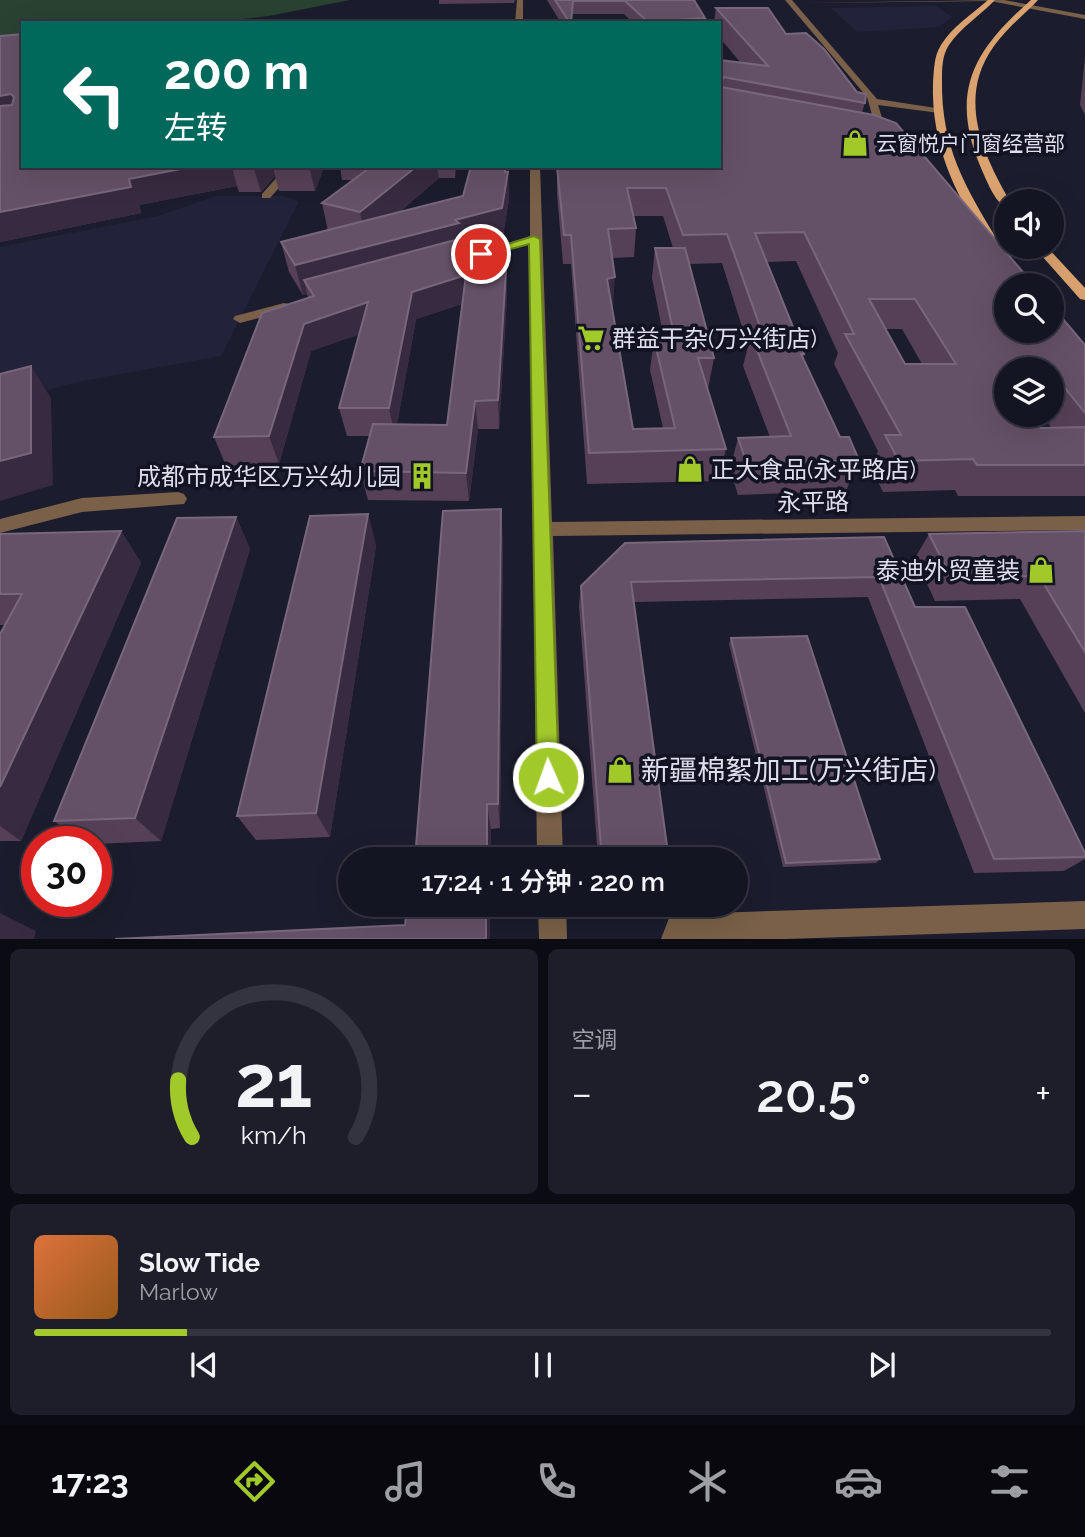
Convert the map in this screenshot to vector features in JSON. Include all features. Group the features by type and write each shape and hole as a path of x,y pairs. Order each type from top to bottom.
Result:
{"main road":[{"path":"993,0 944,45 939,58 936,111 945,157 962,192 994,243"},
{"path":"998,189 976,144 970,111 971,85 979,58 994,38 1030,3"},
{"path":"1051,259 1085,296"}],"street":[{"path":"519,21 520,0"},
{"path":"788,0 876,102 881,130 864,135"},
{"path":"802,1 987,0"},
{"path":"993,0 1085,11"},
{"path":"802,1 827,29"},
{"path":"1030,3 1085,18"},
{"path":"846,67 851,56"},
{"path":"876,102 936,111"},
{"path":"266,196 291,168"},
{"path":"535,168 534,239 551,847"},
{"path":"454,261 534,239"},
{"path":"240,319 293,304"},
{"path":"0,526 82,505 178,499"},
{"name":"永平路","path":"541,529 1085,523"},
{"path":"675,939 679,928 1085,915"},
{"path":"552,917 553,939"}],"shaded area":[{"path":"936,6 952,17 939,27 857,32 831,8"},
{"path":"216,196 282,196 299,201 221,356 82,381 0,402 0,247 158,216"}],"green space":[{"path":"0,0 350,0 269,16 225,21 21,21 21,42 0,44"}],"building":[{"path":"555,0 694,0 705,18 647,21 625,1 573,1 571,21"},
{"path":"716,8 768,8 786,34 806,33 824,49 857,92 866,94 865,103 723,77 721,87 721,60 768,66"},
{"path":"21,34 21,168 186,168 129,179 131,187 0,212 0,106 12,105 14,97 11,94 0,96 0,36"},
{"path":"721,87 874,115 896,123 994,238 994,259 1012,259 1024,273 994,273 994,343 1064,343 1064,320 1085,345 1085,413 1064,387 1064,357 994,357 994,427 1085,427 1085,465 977,465 973,459 899,461 885,435 901,435 845,334 854,334 804,232 755,233 804,354 801,354 840,437 849,437 859,460 747,464 738,438 791,436 751,335 763,335 727,234 683,235 666,188 627,188 636,228 608,229 615,277 607,279 633,429 675,428 654,339 675,339 655,248 685,248 714,358 698,358 726,449 589,453 571,235 564,235 557,168 721,168","holes":["869,299 915,299 956,364 905,364"]},
{"path":"369,168 415,168 360,212 322,203"},
{"path":"470,168 505,168 505,172 508,172 502,208 455,220 459,223 295,265 281,242 463,196"},
{"path":"470,236 506,270 498,400 475,401 466,473 360,471 373,424 447,425 466,275 412,292 389,408 339,408 368,302 304,324 269,436 214,437 262,313 314,296 304,280"},
{"path":"31,366 31,453 0,461 0,374"},
{"path":"501,509 498,804 487,804 487,847 412,847 416,846 443,511"},
{"path":"368,514 316,813 237,816 310,516"},
{"path":"236,517 135,818 54,821 177,518"},
{"path":"121,531 0,787 0,634 22,594 0,594 0,534"},
{"path":"1085,531 1085,652 1039,576 951,578 929,534"},
{"path":"884,537 915,607 965,607 1085,857 994,859 879,577 631,582 667,846 601,847 581,586 625,543"},
{"path":"807,636 880,859 786,863 731,638"},
{"path":"406,917 486,917 486,939 115,939 405,925"}],"place":[{"name":"云窗悦户门窗经营部","path":"855,143"},
{"name":"群益干杂(万兴街店)","path":"591,338"},
{"name":"正大食品(永平路店)","path":"690,469"},
{"name":"成都市成华区万兴幼儿园","path":"422,476"},
{"name":"泰迪外贸童装","path":"1041,570"},
{"name":"新疆棉絮加工(万兴街店)","path":"620,770"}],"route":[{"path":"481,254 534,239 548,777"}]}
